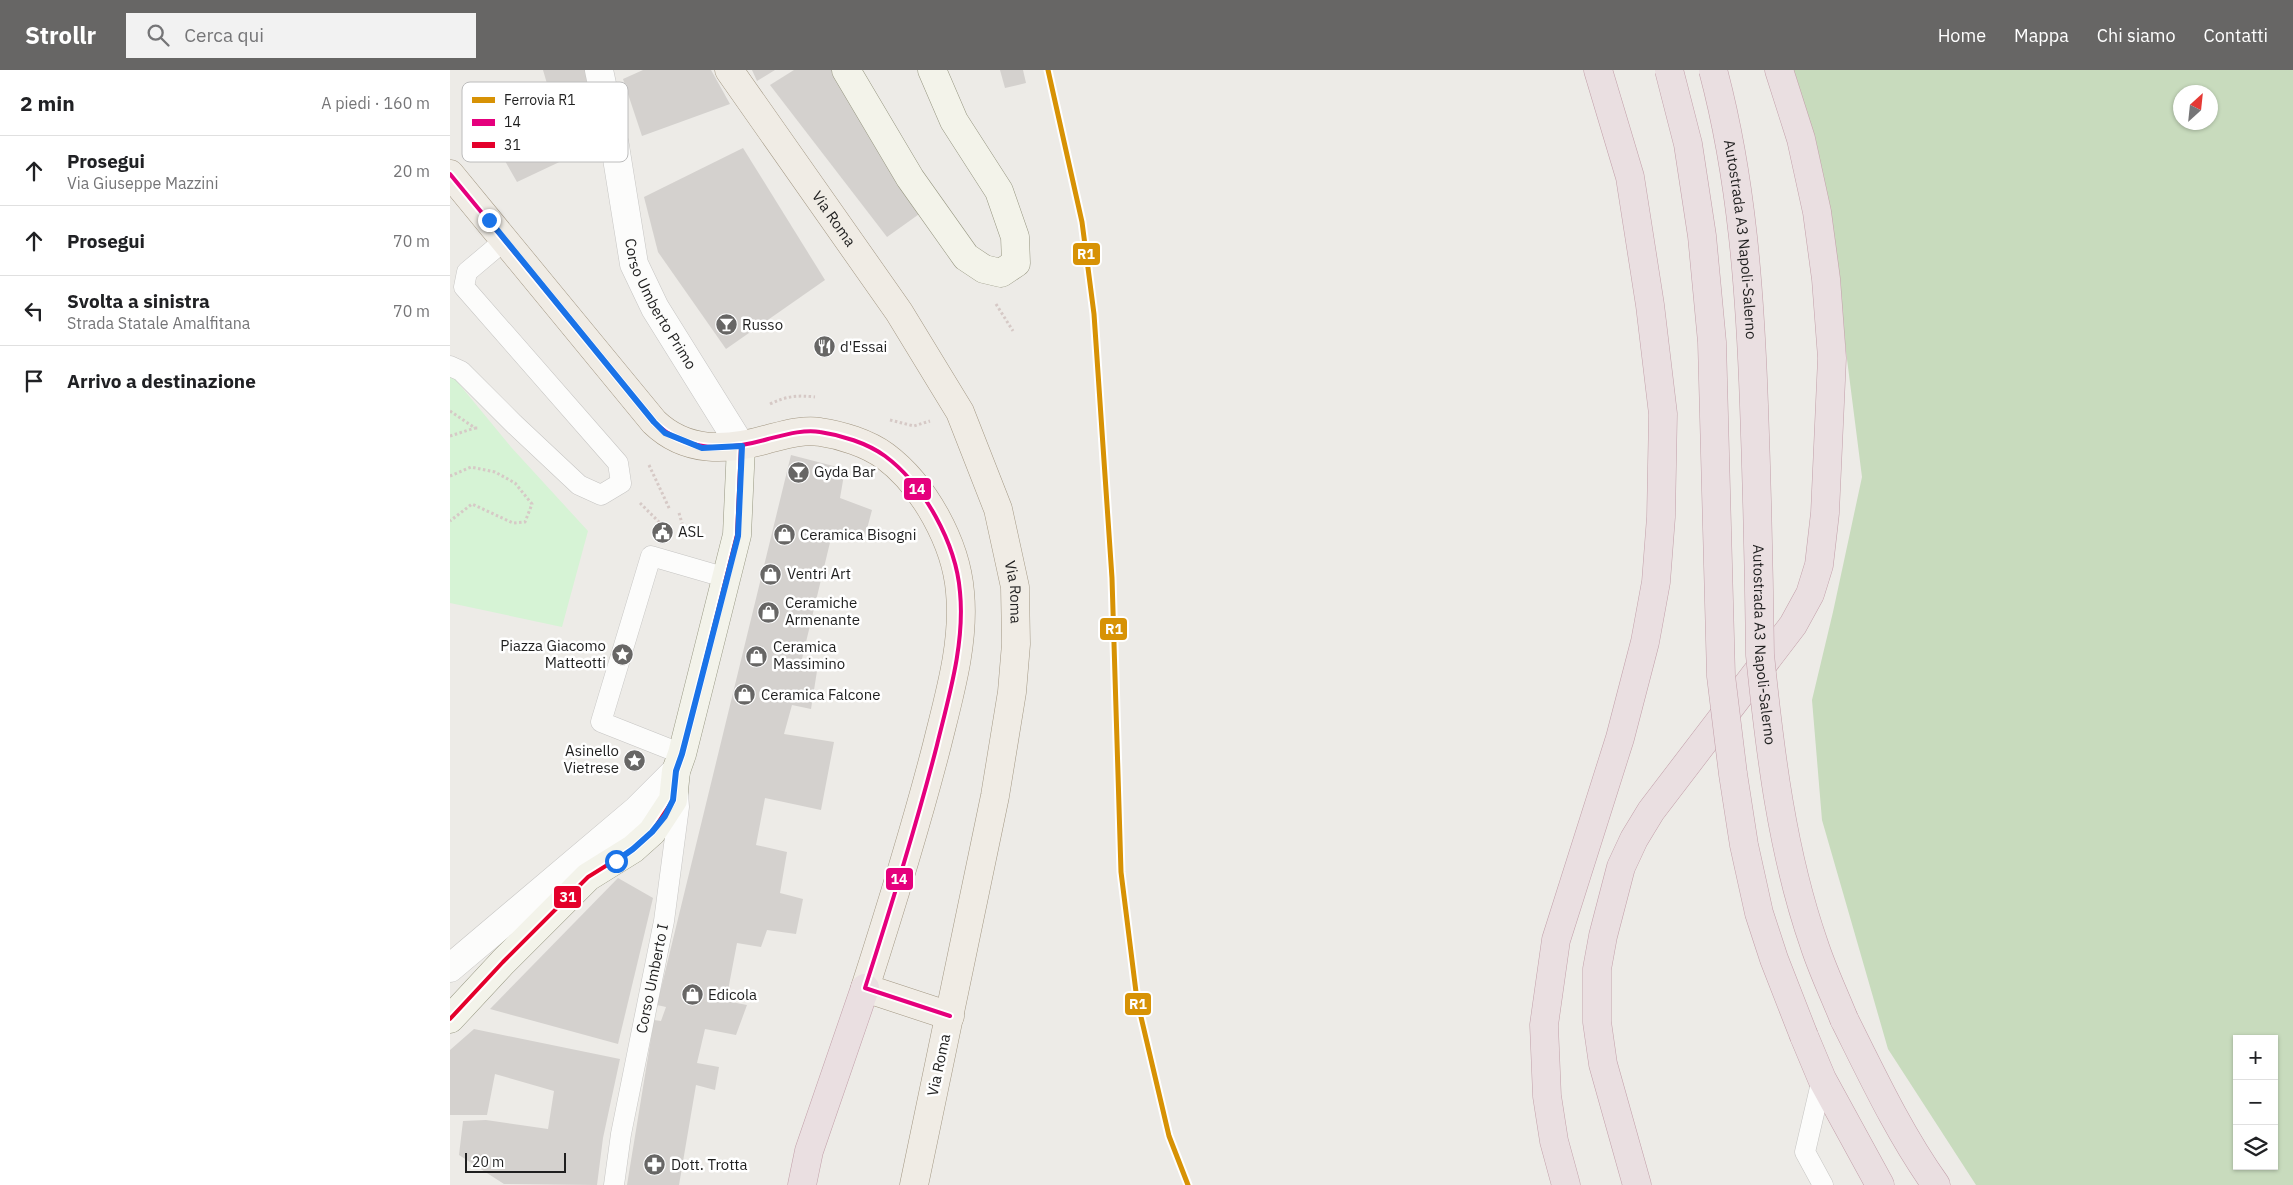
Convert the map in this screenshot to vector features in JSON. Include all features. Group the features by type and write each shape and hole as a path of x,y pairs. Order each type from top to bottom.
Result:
{"highway":[{"path":"1566,1185 1554,1141 1547,1096 1545,1016 1556,940 1620,738 1645,642 1656,582 1661,517 1663,414 1650,304 1630,177 1598,70"},
{"path":"1669,70 1688,144 1702,236 1712,342 1721,676 1744,845 1759,913 1774,960 1804,1036 1822,1079 1880,1185"},
{"name":"Autostrada A3 Napoli-Salerno","path":"1713,70 1735,173 1745,250 1753,362 1760,655 1765,704 1791,864 1814,944 1844,1019 1884,1100 1922,1165 1936,1185"},
{"path":"1637,1185 1603,1064 1597,1022 1599,961 1603,936 1621,867 1634,839 1651,811 1793,625 1810,594 1819,565 1825,513 1832,358 1826,279 1817,212 1801,139 1779,70"},
{"path":"802,1185 809,1151 820,1116 865,988"}],"main road":[{"name":"Via Roma","path":"729,70 899,312 960,412 998,509 1015,587 1016,644 1012,692 996,796 914,1185"},
{"path":"450,174 665,433 702,448 742,446 778,436 817,431 837,435 884,456 909,477 935,516 947,542 957,577 960,591 960,627 949,698 924,793 865,988 950,1016"}],"street":[{"path":"846,70 910,178 966,257 984,269 1001,272 1016,263 1015,237 999,191 954,121 932,70"},
{"name":"Corso Umberto Primo","path":"618,162 634,264 655,308 742,446"},
{"path":"450,1019 503,962 588,877 633,849 652,832 673,800 679,763 738,536 742,446"},
{"path":"450,968 637,810 679,763"}],"lane":[{"path":"450,366 462,371 514,424 579,485 601,494 620,483 618,463 464,287 467,272 506,240"},
{"path":"679,763 601,722 651,556 728,578"},
{"name":"Corso Umberto I","path":"614,1185 621,1134 664,921 679,807 679,763"},
{"path":"1822,1079 1805,1152 1823,1185"}],"path":[{"path":"450,436 475,428"},
{"path":"649,465 670,510"},
{"path":"450,476 471,467 495,472 515,483 532,504 525,522 513,523 472,504 450,521"}],"green space":[{"path":"1788,70 2293,70 2293,1185 1976,1185 1888,1049 1822,820 1812,700 1862,477 1828,210"},
{"path":"450,373 511,447 588,531 562,627 450,603"}],"building":[{"path":"543,70 590,70 592,82 547,82"},
{"path":"643,70 711,70 730,104 642,136 628,94 628,82 624,82 623,79"},
{"path":"752,70 775,70 757,81"},
{"path":"794,70 834,70 922,212 887,237 770,85"},
{"path":"1000,70 1023,70 1026,83 1005,88"},
{"path":"743,148 825,280 726,349 658,252 644,197"},
{"path":"506,162 559,162 517,182"},
{"path":"791,455 845,469 840,498 872,510 864,540 833,530 800,667 817,671 811,709 792,705 784,734 834,742 821,810 765,798 756,845 787,852 780,893 803,899 796,934 767,930 761,947 737,943 726,1001 747,1005 736,1035 705,1029 697,1063 719,1067 715,1090 696,1085 679,1185 627,1185 654,1020 661,1021 666,1007 657,1005"},
{"path":"618,878 653,898 618,1044 490,1009"},
{"path":"474,1029 620,1059 603,1138 597,1185 504,1184 459,1155 463,1121 486,1120 548,1129 554,1091 495,1074 487,1115 450,1115 450,1050"}],"rail line":[{"name":"R1","path":"1048,70 1082,222 1094,314 1112,578 1121,872 1137,1000 1169,1136 1188,1185"}],"transit line":[{"name":"14","path":"450,174 654,422 666,432 693,444 708,447 737,446 807,431 845,437 878,451 899,468 913,483 936,516 945,535 957,573 961,611 958,650 946,708 921,806 865,988 950,1016"},
{"name":"31","path":"450,1019 503,962 588,877 633,849 652,832 673,800 676,771 682,754 737,535 741,446"}],"place":[{"name":"Russo","path":"726,325"},
{"name":"d'Essai","path":"824,347"},
{"name":"Gyda Bar","path":"798,472"},
{"name":"ASL","path":"662,532"},
{"name":"Ceramica Bisogni","path":"784,535"},
{"name":"Ventri Art","path":"771,574"},
{"name":"Ceramiche Armenante","path":"769,612"},
{"name":"Piazza Giacomo Matteotti","path":"622,655"},
{"name":"Ceramica Massimino","path":"757,656"},
{"name":"Ceramica Falcone","path":"745,695"},
{"name":"Asinello Vietrese","path":"635,760"},
{"name":"Edicola","path":"692,995"},
{"name":"Dott. Trotta","path":"655,1165"}],"route":[{"path":"489,220 665,433 702,448 742,446 738,536 680,763 676,771 673,800 665,816 652,832 616,861"}]}
